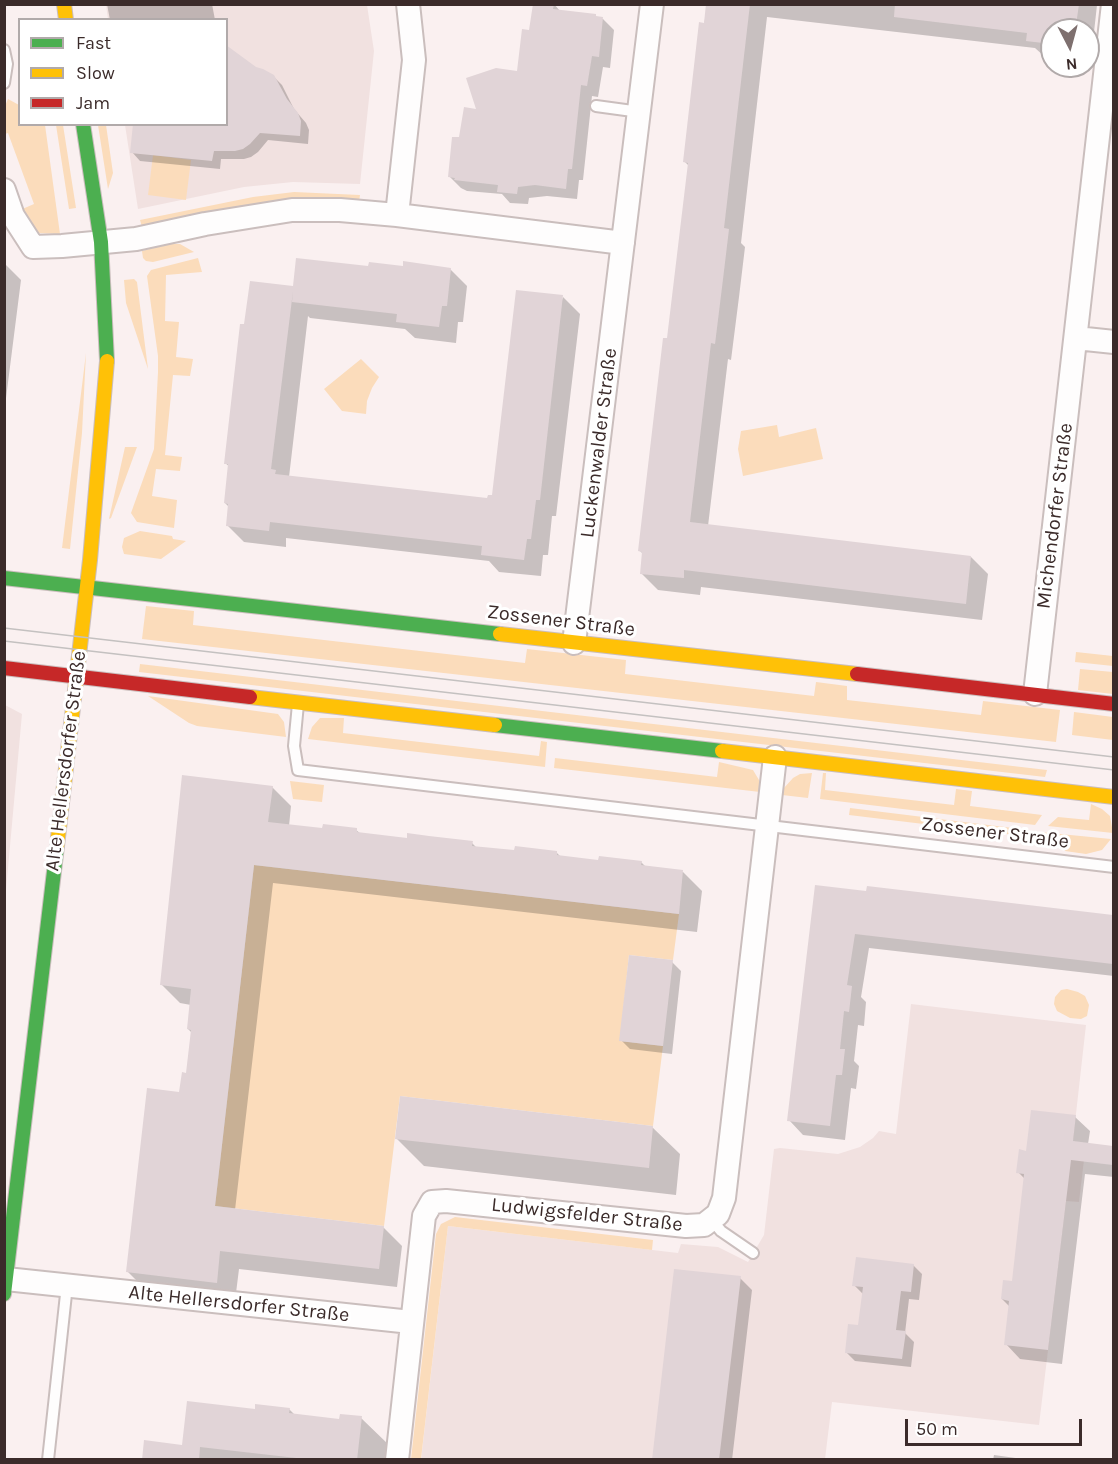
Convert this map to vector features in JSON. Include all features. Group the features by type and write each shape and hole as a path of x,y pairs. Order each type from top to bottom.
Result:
{"street":[{"path":"397,215 414,60 408,4"},
{"name":"Luckenwalder Straße","path":"574,643 652,4"},
{"name":"Michendorfer Straße","path":"1035,694 1113,4"},
{"name":"Alte Hellersdorfer Straße","path":"83,126 101,242 107,377 86,588 5,1286 66,1285 411,1322"},
{"path":"4,190 13,216 33,247 136,239 205,224 292,210 340,210 397,215 623,243"},
{"path":"1076,338 1113,342"},
{"name":"Zossener Straße","path":"4,578 1113,704"},
{"path":"4,669 298,701 1113,797"},
{"name":"Ludwigsfelder Straße","path":"397,1460 424,1216 432,1202 446,1201 686,1226 704,1225 718,1214 724,1198 775,757"}],"lane":[{"path":"4,50 7,64 4,83"},
{"path":"596,106 640,112"},
{"name":"Zossener Straße","path":"298,701 294,746 298,770 1113,867"},
{"path":"711,1219 721,1231 753,1253"},
{"path":"48,1460 66,1285"}],"shaded area":[{"path":"106,5 367,5 374,51 360,184 293,182 244,187 138,209 125,126 228,126 228,18 108,18"},
{"path":"8,99 18,104 18,126 45,126 60,234 38,233 29,228 20,210 34,204 8,133 5,134 5,106"},
{"path":"56,126 63,126 76,208 69,209"},
{"path":"98,126 106,126 113,173 108,189"},
{"path":"153,155 191,160 186,200 148,195"},
{"path":"294,192 360,195 359,202 302,199 272,201 142,227 140,220 253,197"},
{"path":"168,244 180,244 194,252 153,262 143,258 142,251"},
{"path":"198,258 202,272 166,275 165,321 179,322 176,357 193,359 190,376 173,375 165,455 182,457 180,471 156,469 152,496 177,500 174,528 137,522 131,513 154,449 158,356 147,276 151,270"},
{"path":"134,279 137,282 148,369 126,303 124,280"},
{"path":"86,353 82,433 70,549 62,548"},
{"path":"361,359 379,377 367,401 366,414 342,411 324,389"},
{"path":"777,425 779,437 816,428 823,459 743,476 738,449 741,431"},
{"path":"125,447 137,447 109,519"},
{"path":"140,531 172,536 173,539 186,541 161,559 124,554 122,547 124,538"},
{"path":"146,606 194,611 193,625 525,663 527,649 626,660 625,674 814,696 816,682 847,686 847,700 981,715 983,701 1060,710 1056,742 142,639"},
{"path":"1076,652 1113,656 1113,666 1075,662"},
{"path":"140,664 1047,770 1045,777 139,672"},
{"path":"1080,669 1113,672 1113,694 1078,690"},
{"path":"148,696 278,714 284,722 286,737 197,726"},
{"path":"5,705 22,714 5,901"},
{"path":"1074,712 1113,717 1113,740 1072,735"},
{"path":"320,718 344,718 343,733 539,756 541,741 547,742 545,767 308,739 312,727"},
{"path":"555,758 717,777 719,762 753,770 759,780 760,792 554,768"},
{"path":"812,773 808,798 782,795 784,788 793,778 800,774"},
{"path":"823,773 826,773 825,790 954,805 956,789 972,791 970,806 1042,815 1035,825 820,799"},
{"path":"290,781 324,785 322,802 293,799"},
{"path":"1091,804 1110,816 1113,833 1048,826 1058,817 1089,820"},
{"path":"850,808 1029,830 1023,836 849,815"},
{"path":"1040,832 1111,839 1102,850 1086,854 1065,851 1055,838 1037,837"},
{"path":"254,865 679,914 673,960 629,955 620,1041 663,1046 653,1126 400,1096 384,1226 215,1206"},
{"path":"1067,989 1085,996 1089,1005 1087,1016 1081,1019 1070,1018 1057,1011 1054,1004 1055,997 1061,990"},
{"path":"911,1004 1086,1025 1071,1158 1084,1160 1079,1202 1066,1201 1039,1425 832,1402 825,1459 421,1460 448,1226 678,1253 681,1244 718,1247 748,1262 764,1235 774,1149 838,1154 860,1147 879,1131 896,1134"},
{"path":"455,1217 653,1240 652,1250 448,1226 421,1459 411,1459 436,1234 441,1224"}],"building":[{"path":"533,4 554,4 553,9 596,14 596,16 603,17 599,57 592,56 587,86 581,85 572,169 568,169 566,189 535,185 518,187 517,194 497,192 498,185 454,180 455,178 448,177 452,137 459,137 464,107 476,109 466,78 496,68 517,71 522,29 529,30"},
{"path":"706,4 750,4 724,228 729,229 715,344 711,343 690,522 971,556 966,604 684,570 684,578 640,574 642,552 638,551 663,338 667,338 688,163 683,162 699,22 704,23"},
{"path":"895,4 1079,4 1077,18 1040,18 1040,43 1026,41 1027,33 894,17"},
{"path":"228,46 256,67 274,75 301,121 300,136 260,133 243,149 214,151 212,161 130,153 133,126 228,126"},
{"path":"296,258 368,266 369,262 403,266 403,261 451,268 447,306 442,306 439,327 396,322 397,314 292,302 293,291 271,469 276,470 275,474 487,498 488,495 492,495 516,290 563,295 540,500 536,500 531,539 527,539 524,560 481,555 482,546 270,522 269,531 226,526 228,504 224,503 228,464 224,464 240,324 244,324 250,281 293,286"},
{"path":"182,775 273,786 268,822 322,828 323,824 357,828 357,832 407,838 407,833 473,841 472,846 514,850 515,846 557,851 557,855 598,860 599,856 642,861 641,865 683,870 679,914 254,865 215,1206 384,1226 379,1269 220,1251 217,1283 126,1272 147,1088 179,1092 182,1072 186,1073 191,1030 187,1029 191,989 160,985"},
{"path":"815,885 866,891 867,886 1113,915 1113,964 855,934 847,985 852,986 849,1012 844,1011 840,1049 845,1049 842,1075 836,1075 830,1126 787,1121"},
{"path":"629,955 673,960 663,1046 619,1041"},
{"path":"400,1096 653,1126 649,1168 395,1139"},
{"path":"1031,1110 1076,1115 1073,1141 1113,1146 1113,1165 1071,1160 1048,1350 1004,1345 1009,1301 1001,1299 1003,1280 1012,1281 1024,1174 1016,1173 1019,1149 1026,1151"},
{"path":"856,1257 914,1264 911,1292 901,1291 896,1330 906,1331 902,1359 845,1353 848,1324 858,1325 863,1287 852,1286"},
{"path":"674,1269 741,1276 719,1460 652,1460"},
{"path":"187,1401 255,1409 255,1404 290,1408 289,1413 339,1419 340,1414 362,1416 357,1460 314,1460 200,1447 199,1460 142,1460 144,1440 182,1445"}],"tram line":[{"path":"4,628 1114,757"},
{"path":"4,641 1114,770"}],"traffic: fast":[{"path":"83,126 101,242 107,361"},
{"path":"4,578 500,634"},
{"path":"495,725 722,751"},
{"path":"4,1294 57,846"}],"traffic: slow":[{"path":"64,4 66,18"},
{"path":"57,846 90,560 107,361"},
{"path":"500,634 857,674"},
{"path":"250,697 495,725"},
{"path":"722,751 1114,797"}],"traffic: jam":[{"path":"4,668 250,697"},
{"path":"857,674 1114,704"}]}
